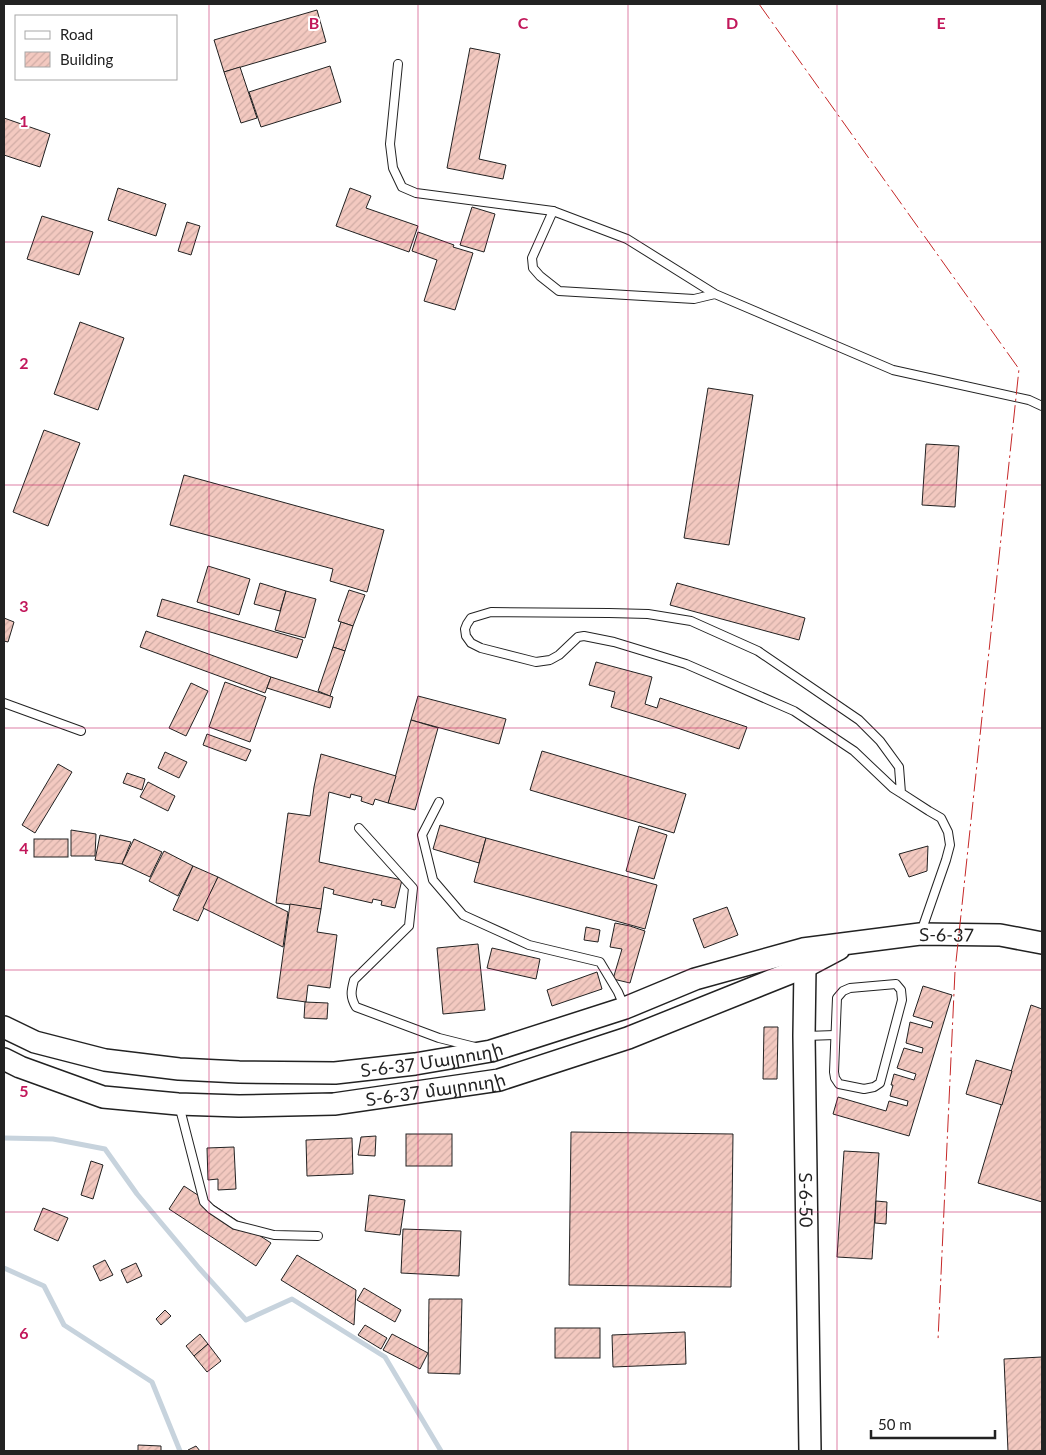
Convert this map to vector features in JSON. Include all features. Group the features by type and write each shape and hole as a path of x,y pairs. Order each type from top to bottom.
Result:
{"main road":[{"name":"Տ-6-37","path":"849,944 920,934 1000,935 1042,943"},
{"name":"Տ-6-37 մայրուղի","path":"4,1059 20,1068 103,1097 178,1104 239,1106 334,1104 499,1080 628,1038 804,958 849,944"},
{"name":"Տ-6-37 Մայրուղի","path":"4,1026 36,1042 105,1060 179,1069 335,1073 415,1064 491,1051 625,1008 695,979 804,958"},
{"name":"Տ-6-50","path":"804,958 810,1451"},
{"path":"491,1051 499,1080"}],"lane":[{"path":"398,64 390,144 393,168 402,187 416,193 553,211 627,239 715,294 893,370 1029,400 1042,406"},
{"path":"553,211 532,258 533,268 559,291 694,299 715,294"},
{"path":"901,793 899,767 880,740 860,720 758,651 691,621 638,614 491,612 471,618 465,629 466,636 471,643 481,648 536,662 550,660 559,655 578,637 584,636 614,642 686,664 794,711 854,751 893,788 901,793 941,818 948,832 950,845 946,860 920,934"},
{"path":"4,703 80,731"},
{"path":"439,802 422,835 433,880 464,915 529,945 600,962 625,1008"},
{"path":"359,828 413,888 409,926 354,980 351,999 356,1007 374,1014 439,1038 491,1051"},
{"path":"896,984 900,990 902,1000 880,1083 874,1087 864,1089 839,1084 835,1078 835,1035 837,998 843,991 850,988 896,984"},
{"path":"804,1036 835,1035"},
{"path":"178,1104 204,1202 211,1209 235,1224 274,1236 318,1236"}],"building":[{"path":"317,10 326,42 224,72 214,40"},
{"path":"470,48 500,54 479,159 506,165 503,179 447,168"},
{"path":"330,66 341,102 261,127 249,92"},
{"path":"240,67 257,118 241,123 224,72"},
{"path":"4,118 50,134 40,167 4,155"},
{"path":"118,188 166,204 156,236 108,220"},
{"path":"350,188 371,196 366,208 418,226 409,252 336,226"},
{"path":"472,207 495,214 484,252 460,245"},
{"path":"42,216 93,232 79,275 27,259"},
{"path":"187,222 200,226 191,255 178,251"},
{"path":"418,232 454,245 453,247 473,253 455,310 424,301 437,260 412,251"},
{"path":"80,322 124,338 98,410 54,394"},
{"path":"708,388 753,395 729,545 684,538"},
{"path":"44,430 80,443 48,526 13,512"},
{"path":"926,444 959,446 955,507 922,505"},
{"path":"184,475 384,530 367,592 330,581 333,569 170,525"},
{"path":"208,566 250,579 239,615 197,602"},
{"path":"260,583 286,591 280,611 254,604"},
{"path":"677,583 805,618 799,640 670,605"},
{"path":"349,590 365,595 353,626 338,621"},
{"path":"286,591 316,599 305,638 275,630"},
{"path":"162,599 303,640 297,658 157,616"},
{"path":"4,618 14,622 8,642 4,641"},
{"path":"341,622 353,626 345,651 333,647"},
{"path":"146,631 271,677 265,693 140,647"},
{"path":"333,647 345,651 330,696 318,691"},
{"path":"596,662 652,677 645,704 657,708 660,698 747,727 739,749 611,707 615,692 589,685"},
{"path":"271,677 333,697 330,708 267,688"},
{"path":"225,682 266,697 250,742 209,727"},
{"path":"191,683 208,691 186,736 169,728"},
{"path":"418,696 506,719 499,744 411,720"},
{"path":"411,720 438,728 415,810 388,803"},
{"path":"207,734 251,750 246,761 203,745"},
{"path":"542,751 686,794 674,833 530,790"},
{"path":"165,752 187,762 179,778 158,768"},
{"path":"321,754 396,776 388,803 375,799 373,805 361,801 362,797 351,794 350,798 329,792 319,862 402,880 395,908 381,905 382,901 373,899 372,903 333,894 334,890 324,887 321,909 276,903 288,813 310,816"},
{"path":"58,764 72,772 35,833 22,825"},
{"path":"127,773 145,779 142,790 123,783"},
{"path":"148,782 175,796 168,811 140,797"},
{"path":"440,825 486,838 479,863 433,849"},
{"path":"639,826 667,835 654,879 626,871"},
{"path":"71,830 96,834 95,856 71,856"},
{"path":"100,835 131,842 122,864 95,860"},
{"path":"486,838 657,885 645,929 474,882"},
{"path":"34,839 68,839 68,857 34,857"},
{"path":"134,839 162,852 150,877 122,864"},
{"path":"928,846 927,871 909,877 899,854"},
{"path":"164,851 193,866 178,896 149,881"},
{"path":"193,866 218,877 198,921 173,910"},
{"path":"218,877 288,912 283,947 203,908"},
{"path":"290,904 321,909 317,932 337,935 330,988 308,985 306,1002 277,998"},
{"path":"727,907 738,935 704,948 693,919"},
{"path":"615,923 645,931 630,983 613,979 622,949 610,947"},
{"path":"586,927 600,930 598,942 584,940"},
{"path":"478,944 485,1010 443,1014 437,948"},
{"path":"492,948 540,959 536,979 487,968"},
{"path":"597,972 602,989 552,1006 547,990"},
{"path":"923,986 952,995 909,1136 833,1114 838,1097 886,1111 889,1101 907,1106 908,1101 890,1096 893,1085 891,1085 894,1074 914,1080 916,1074 897,1068 904,1048 922,1053 923,1048 906,1043 910,1022 931,1028 933,1022 913,1016"},
{"path":"305,1002 328,1003 327,1019 304,1018"},
{"path":"1031,1005 1042,1009 1042,1202 978,1183"},
{"path":"764,1027 778,1027 777,1079 763,1079"},
{"path":"976,1060 1012,1071 1002,1105 966,1094"},
{"path":"571,1132 733,1134 731,1287 569,1285"},
{"path":"406,1134 452,1134 452,1166 406,1166"},
{"path":"376,1136 375,1156 358,1155 361,1137"},
{"path":"352,1138 353,1174 307,1176 306,1140"},
{"path":"234,1147 236,1189 218,1190 218,1179 208,1180 207,1148"},
{"path":"844,1151 879,1153 872,1259 837,1257"},
{"path":"91,1161 103,1165 93,1199 81,1195"},
{"path":"184,1186 271,1243 256,1266 169,1209"},
{"path":"369,1195 405,1200 400,1235 365,1231"},
{"path":"876,1201 887,1202 886,1224 875,1223"},
{"path":"43,1208 68,1218 58,1241 34,1230"},
{"path":"403,1229 461,1231 459,1276 401,1273"},
{"path":"297,1255 356,1290 354,1325 281,1280"},
{"path":"105,1260 113,1275 100,1281 93,1266"},
{"path":"136,1263 142,1276 127,1283 121,1270"},
{"path":"364,1288 401,1310 395,1322 357,1300"},
{"path":"429,1299 462,1299 460,1374 428,1373"},
{"path":"165,1310 171,1316 161,1325 156,1319"},
{"path":"365,1325 387,1338 381,1349 358,1335"},
{"path":"555,1328 600,1328 600,1358 555,1358"},
{"path":"685,1332 686,1364 613,1367 612,1335"},
{"path":"200,1334 208,1344 194,1356 186,1346"},
{"path":"392,1334 428,1353 420,1369 383,1350"},
{"path":"208,1344 221,1361 207,1372 194,1356"},
{"path":"1042,1357 1042,1451 1008,1451 1004,1359"},
{"path":"138,1445 161,1446 161,1451 138,1451"},
{"path":"196,1446 200,1451 188,1450"}],"waterway":[{"path":"4,1138 53,1139 105,1149 137,1194 199,1268 246,1320 292,1299 385,1357 441,1451"},
{"path":"4,1268 44,1286 64,1325 152,1382 180,1451"}],"power":[{"path":"759,4 1019,369 955,971 938,1340"}]}
